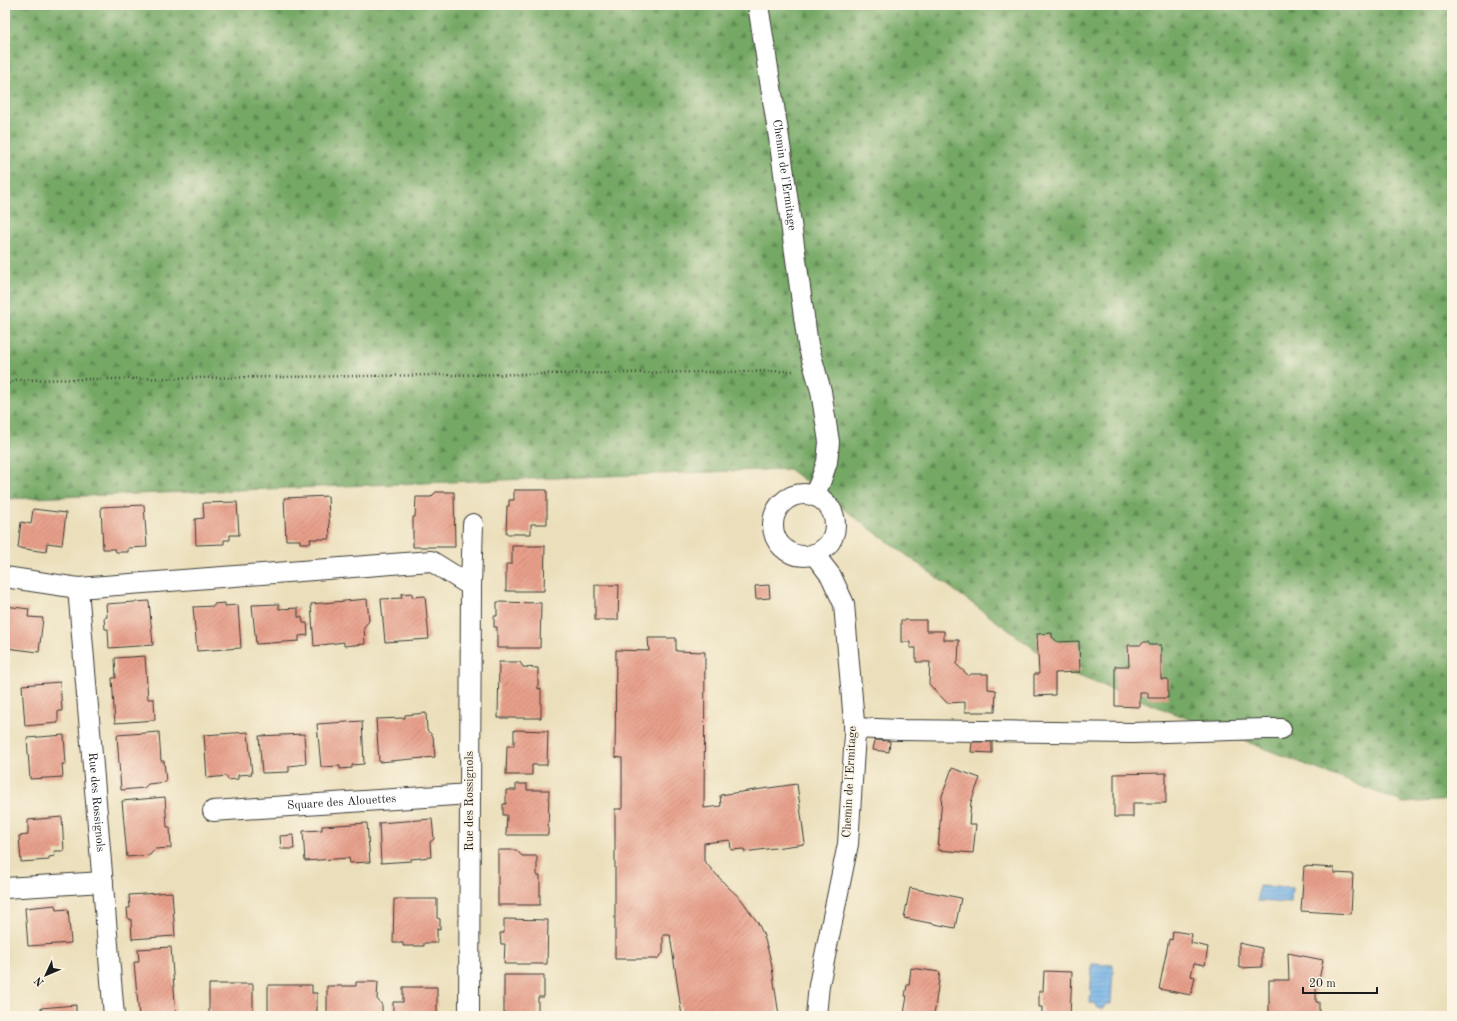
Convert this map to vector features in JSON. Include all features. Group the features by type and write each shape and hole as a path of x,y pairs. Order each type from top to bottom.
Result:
{"street":[{"name":"Chemin de l'Ermitage","path":"758,5 779,138 808,345 820,390 829,442 827,462 822,480 814,496"},
{"path":"797,494 807,494 821,500 828,506 834,517 834,530 831,539 825,547 814,554 804,556 794,554 786,550 779,543 774,532 773,523 775,513 782,503 789,497 797,494"},
{"name":"Rue des Rossignols","path":"469,1016 472,524"},
{"name":"Chemin de l'Ermitage","path":"814,554 831,576 844,604 855,734 848,844 819,985 816,1016"},
{"path":"5,577 78,588 432,561 471,586"},
{"name":"Rue des Rossignols","path":"78,588 114,1016"},
{"path":"854,728 1132,734 1281,729"},
{"name":"Square des Alouettes","path":"214,811 470,794"},
{"path":"5,888 103,882"}],"path":[{"path":"5,386 16,380 815,371"}],"green space":[{"path":"5,5 1452,5 1452,800 1404,803 1063,670 789,469 5,499"}],"water":[{"path":"1259,886 1292,888 1291,903 1258,901"},
{"path":"1092,964 1113,965 1111,1004 1107,1004 1101,1009 1098,1009 1094,1003 1090,1003"}],"building":[{"path":"514,490 547,490 547,524 531,524 531,534 506,534 507,506 509,506 509,500 514,500"},
{"path":"436,492 454,492 455,547 413,547 413,517 415,517 416,497 431,497"},
{"path":"328,496 330,539 310,539 311,543 300,543 300,540 286,540 284,498"},
{"path":"237,502 239,535 230,535 230,540 224,540 224,544 196,545 195,519 204,518 203,503"},
{"path":"144,505 147,547 128,548 128,552 116,552 115,549 103,549 101,507"},
{"path":"33,509 66,513 62,545 47,543 46,552 18,548 21,522 31,524"},
{"path":"512,546 545,546 544,591 506,591 506,564 512,564"},
{"path":"595,585 619,585 618,620 595,620"},
{"path":"769,585 770,598 756,599 755,586"},
{"path":"412,593 412,597 425,596 429,639 385,642 381,599 402,598 401,594"},
{"path":"367,599 369,621 364,627 365,644 344,646 344,642 314,646 311,604"},
{"path":"149,601 153,645 109,648 108,629 105,629 104,618 107,617 106,604"},
{"path":"497,602 541,603 540,648 497,648 497,627 494,627 494,616 497,616"},
{"path":"225,603 225,606 238,605 241,648 197,651 193,607 214,606 214,604"},
{"path":"279,604 279,609 298,608 298,617 302,617 303,623 307,623 308,635 299,636 299,641 256,644 252,605"},
{"path":"5,606 29,609 28,617 43,618 39,652 6,648 8,632 5,632"},
{"path":"901,620 926,620 926,631 944,631 944,640 959,640 958,662 956,664 969,676 971,674 988,674 988,689 996,690 995,712 965,712 965,702 947,703 929,684 930,662 916,662 916,648 910,648 910,642 901,642"},
{"path":"1052,633 1052,637 1058,642 1079,641 1080,672 1055,673 1055,695 1034,696 1034,674 1039,674 1037,634"},
{"path":"648,638 676,638 676,651 705,652 704,808 721,806 720,795 797,784 805,844 744,852 744,849 731,850 730,840 704,843 704,861 741,899 758,923 764,936 771,961 779,1016 682,1016 670,935 663,935 663,953 657,959 615,959 615,809 622,809 622,758 615,757 616,650 649,651"},
{"path":"1144,642 1148,642 1150,645 1161,645 1161,679 1168,679 1168,698 1148,698 1148,693 1140,693 1140,707 1115,706 1115,666 1129,666 1128,645 1140,645"},
{"path":"145,656 148,699 154,699 155,720 115,723 112,678 116,678 115,658"},
{"path":"499,662 520,662 523,667 538,668 538,689 541,688 541,718 498,718"},
{"path":"60,682 62,711 58,711 58,723 25,726 22,685"},
{"path":"426,713 427,730 433,736 435,757 379,762 376,719 405,718 405,715"},
{"path":"362,721 364,764 352,765 352,768 340,769 340,766 321,767 317,724"},
{"path":"514,730 548,731 547,765 532,765 532,775 506,775 507,746 514,746"},
{"path":"159,732 161,761 164,761 166,782 148,784 144,788 121,790 117,735"},
{"path":"248,732 252,774 238,775 238,779 228,780 227,776 207,778 204,735"},
{"path":"304,734 306,764 289,766 289,772 262,773 259,736"},
{"path":"64,735 66,764 62,764 63,777 30,779 27,738"},
{"path":"875,740 890,741 889,752 873,750"},
{"path":"972,742 992,742 992,753 971,752"},
{"path":"952,768 980,778 971,802 969,824 976,824 973,853 938,850 942,796"},
{"path":"1166,773 1166,803 1133,803 1133,817 1114,817 1114,774"},
{"path":"516,784 527,784 527,790 549,790 548,835 506,835 507,815 503,815 503,804 506,804 506,790 516,790"},
{"path":"165,797 167,827 170,827 171,848 155,849 150,855 127,857 122,801"},
{"path":"62,817 64,851 54,851 55,856 49,857 49,860 21,862 19,836 28,835 28,820"},
{"path":"432,819 434,839 430,842 431,857 411,859 411,861 381,863 379,823"},
{"path":"367,823 370,862 350,863 349,858 305,861 303,831 322,830 322,826"},
{"path":"293,835 294,849 281,849 280,836"},
{"path":"498,850 516,850 522,856 537,856 537,876 540,876 540,905 498,905"},
{"path":"1304,866 1334,868 1334,873 1353,874 1351,914 1301,911"},
{"path":"910,888 961,898 955,928 904,918"},
{"path":"172,892 175,936 132,939 131,919 128,919 127,908 130,908 129,895"},
{"path":"394,899 437,899 437,918 440,919 440,930 437,929 437,943 424,943 424,946 403,946 403,943 393,943"},
{"path":"55,905 56,910 68,909 71,943 28,946 25,908"},
{"path":"504,919 548,920 547,964 504,964 505,944 501,944 500,933 504,933"},
{"path":"1173,931 1192,934 1191,943 1208,947 1205,965 1194,963 1191,976 1195,977 1191,995 1159,989 1169,939 1172,940"},
{"path":"1239,943 1262,948 1262,967 1239,968"},
{"path":"171,947 176,1016 139,1016 134,962 139,962 138,949"},
{"path":"1288,953 1323,960 1319,980 1316,980 1316,1002 1319,1002 1319,1016 1269,1016 1269,980 1289,980"},
{"path":"911,968 940,972 934,1016 904,1014 907,996 905,996 907,985 909,985"},
{"path":"1044,971 1072,972 1070,1016 1042,1016 1042,1007 1039,1007 1039,991 1043,991"},
{"path":"504,975 544,975 544,997 538,997 538,1016 504,1016"},
{"path":"356,982 378,982 377,999 382,1005 382,1016 327,1016 327,986 356,986"},
{"path":"209,984 253,984 253,1016 209,1016"},
{"path":"268,985 312,985 312,993 317,993 317,1014 312,1013 312,1016 268,1016"},
{"path":"403,987 437,987 437,1016 393,1016 393,1002 403,1002"},
{"path":"76,1005 76,1016 42,1016 41,1008"}]}
